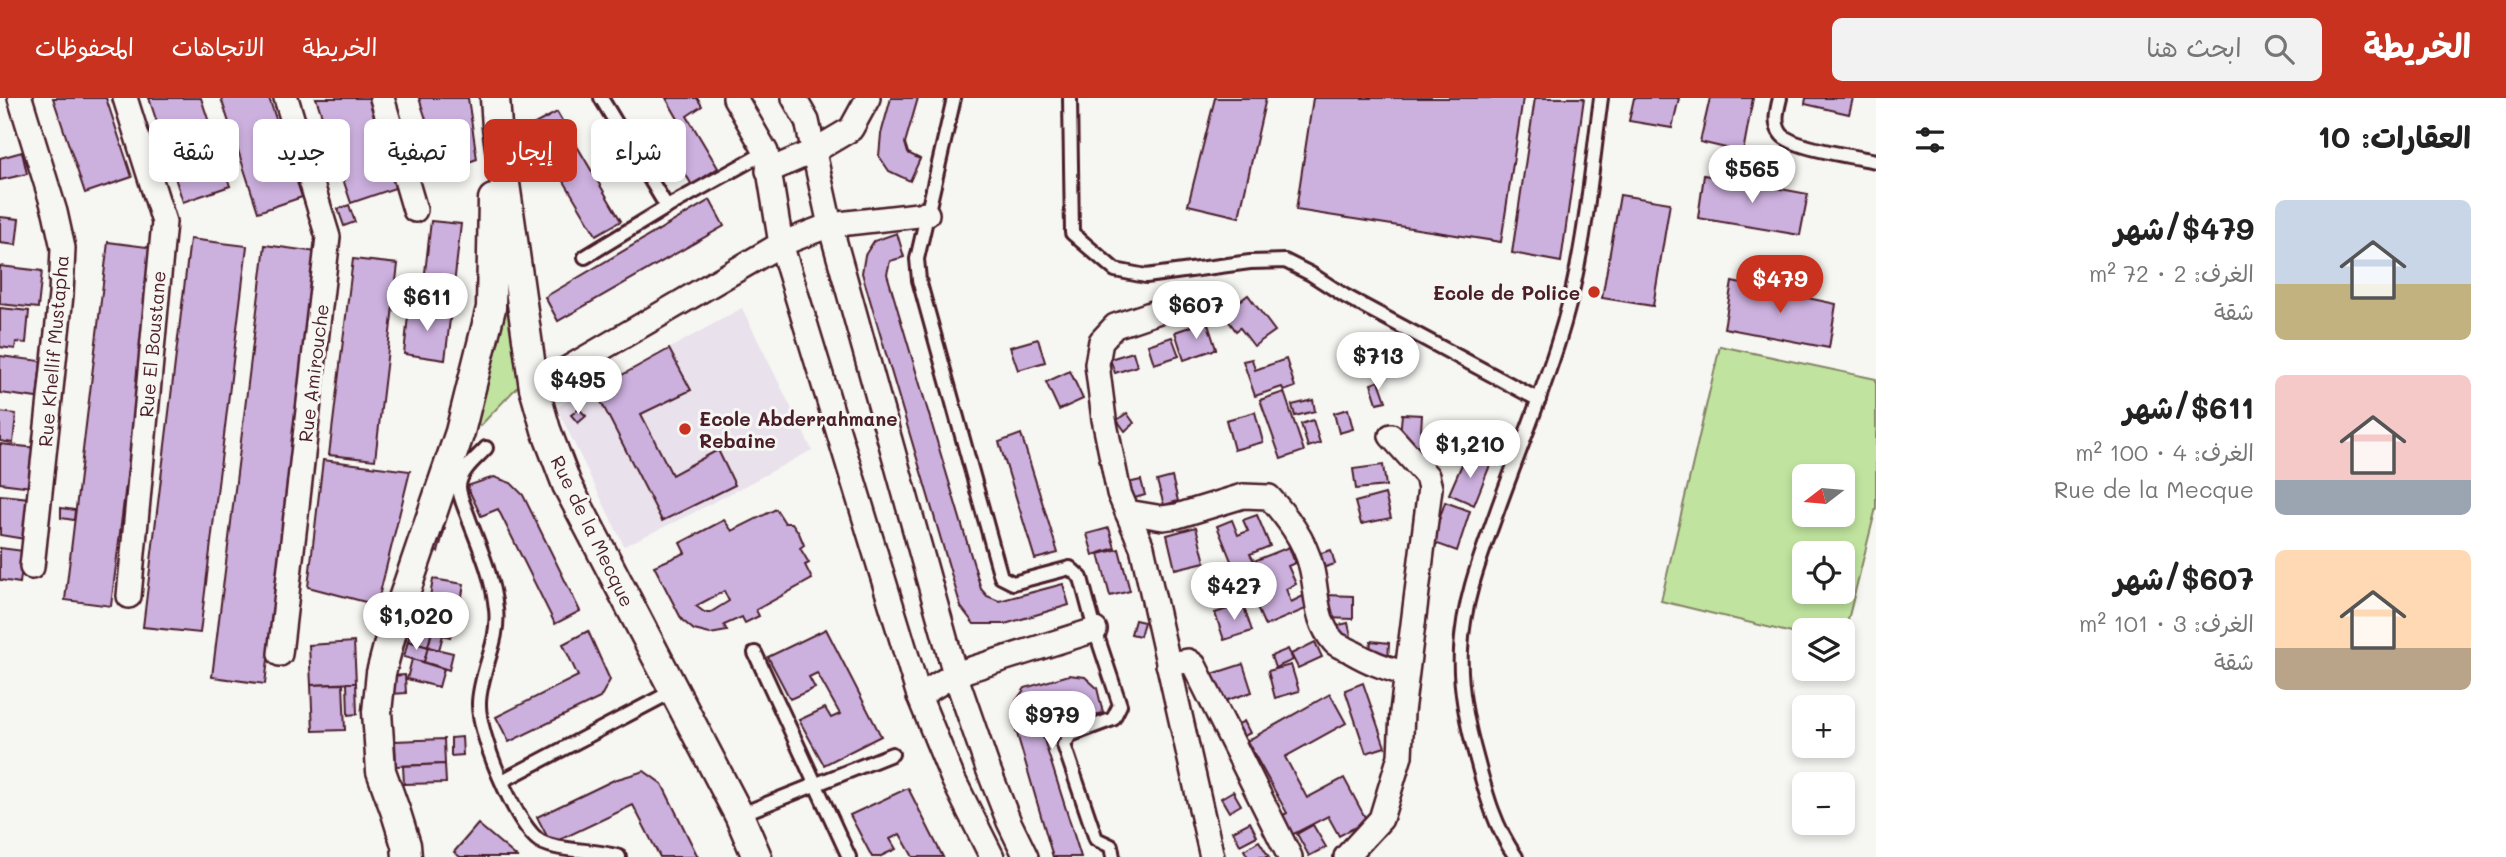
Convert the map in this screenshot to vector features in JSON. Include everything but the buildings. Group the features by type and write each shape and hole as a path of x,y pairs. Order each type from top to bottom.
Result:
{"street":[{"name":"Rue Khellif Mustapha","path":"20,98 55,212 63,248 61,295 32,567"},
{"name":"Rue El Boustane","path":"125,98 164,222 128,596"},
{"name":"Rue Amirouche","path":"280,654 328,237 286,98"},
{"path":"382,98 415,210"},
{"name":"Rue de la Mecque","path":"495,98 496,119"},
{"path":"735,98 767,162 781,244 919,696 953,779 992,857"},
{"path":"793,98 807,121 830,225 956,674 987,766 1026,857"},
{"path":"767,162 814,151 851,129 868,98"},
{"path":"407,857 400,824 381,772 377,712 381,673 392,631 460,432 491,308 495,182"},
{"name":"Rue de la Mecque","path":"505,182 534,388 546,430 567,485 739,815 757,857"},
{"path":"534,388 781,244 830,225 927,214"},
{"path":"1186,302 1115,326 1101,341 1097,364 1104,419 1119,493 1142,547 1212,857"},
{"path":"1346,857 1381,818 1400,756 1406,674 1430,488 1427,476 1391,436"},
{"path":"1127,512 1163,517 1177,516 1243,496 1269,497 1300,539 1311,565 1320,619 1335,643 1367,663 1406,674"},
{"path":"919,696 956,674 1095,630"},
{"path":"1168,664 1188,661 1194,665 1290,857"}],"lane":[{"path":"601,98 667,207"},
{"path":"954,98 916,259 919,279 1001,577 1013,583 1070,568 1081,578 1120,705 1113,719 1070,735 1064,745 1096,839 1111,846 1113,857"},
{"path":"1070,98 1072,233 1115,270 1146,276 1250,261 1285,261 1539,400"},
{"path":"1516,857 1506,843 1489,804 1478,764 1463,695 1461,652 1464,618 1471,584 1565,322 1577,270 1601,98"},
{"path":"1780,98 1777,127 1783,136 1796,144 1876,161"},
{"path":"586,257 667,207 767,162"},
{"path":"486,448 464,473 459,487 485,561 496,609 496,631 479,704 484,738 519,816 537,839 551,846 606,852 619,857"},
{"path":"755,653 849,857"},
{"path":"502,781 673,691"},
{"path":"739,815 892,754"}],"shaded area":[{"name":"Ecole Abderrahmane Rebaine","path":"742,308 812,450 624,546 557,408 591,383 595,390"}],"green space":[{"path":"509,268 520,384 480,426 469,414"},
{"path":"1720,346 1876,379 1876,508 1855,592 1855,541 1792,541 1792,604 1852,604 1848,618 1792,618 1792,633 1661,601"}],"place":[{"name":"Ecole de Police","path":"1594,292"},
{"name":"Ecole Abderrahmane Rebaine","path":"685,429"}]}
